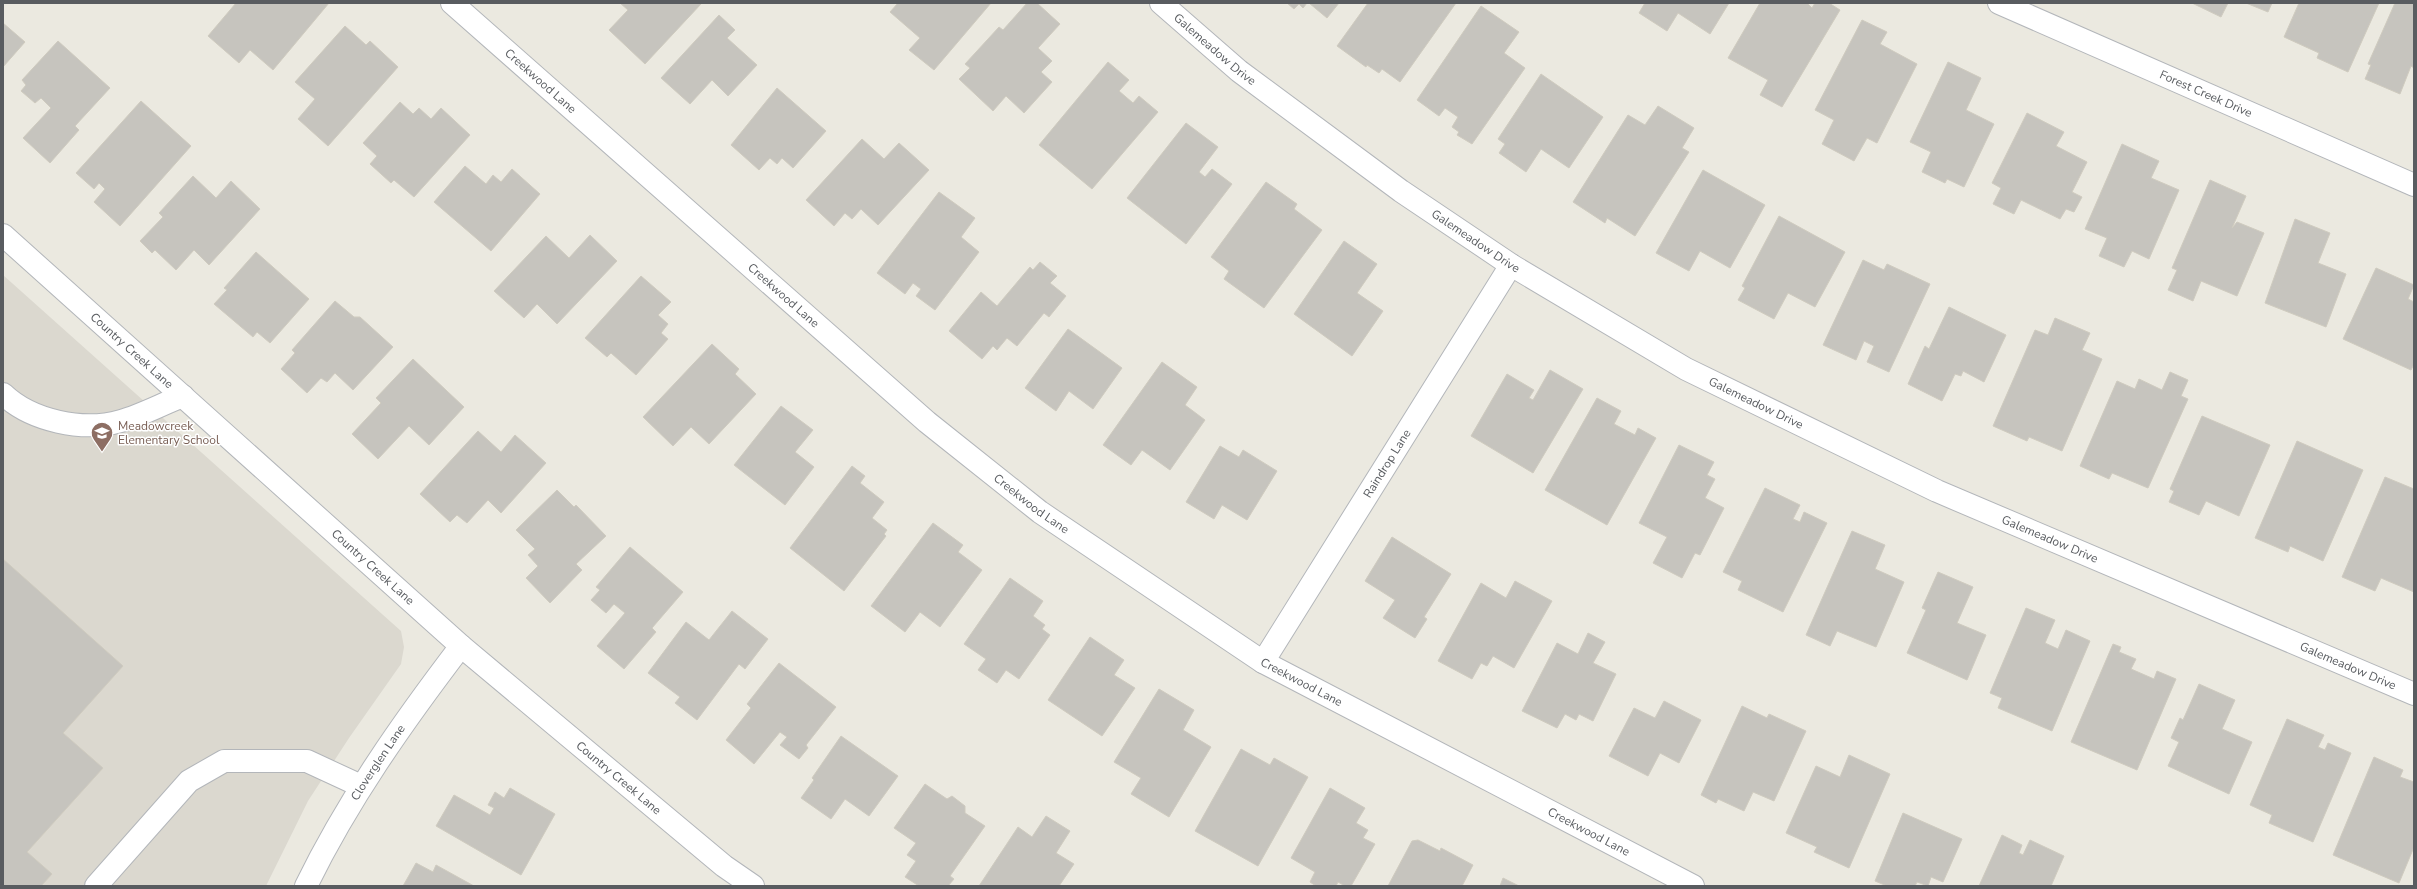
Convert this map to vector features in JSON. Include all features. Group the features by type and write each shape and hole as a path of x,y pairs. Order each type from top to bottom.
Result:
{"street":[{"name":"Creekwood Lane","path":"452,3 926,422 1040,512 1263,662 1693,886"},
{"name":"Galemeadow Drive","path":"1161,3 1239,71 1401,190 1511,264 1686,369 1937,491 2414,694"},
{"name":"Forest Creek Drive","path":"1999,3 2414,185"},
{"name":"Country Creek Lane","path":"3,235 460,646 724,866 753,886"},
{"name":"Raindrop Lane","path":"1263,662 1511,264"},
{"path":"3,394 11,402 44,419 83,425 120,421 183,396"},
{"name":"Cloverglen Lane","path":"306,886 333,834 361,786 414,708 460,646"},
{"path":"96,886 189,781 224,761 307,761 361,786"}],"shaded area":[{"name":"Meadowcreek Elementary School","path":"3,275 401,631 404,647 401,664 349,738 308,801 266,886 3,886"}],"building":[{"path":"236,3 329,3 273,70 250,50 239,63 208,36"},
{"path":"620,3 701,4 645,64 609,30 628,10"},
{"path":"898,3 991,3 934,70 909,50 920,38 890,12"},
{"path":"1027,3 1037,3 1060,24 1038,48 1052,61 1041,72 1052,82 1024,113 1006,96 993,111 959,79 970,68 965,64 999,27 1003,30"},
{"path":"1287,3 1307,3 1303,8 1299,4 1294,9"},
{"path":"1309,3 1339,3 1327,18"},
{"path":"1368,3 1456,3 1400,82 1382,69 1379,73 1367,65 1366,67 1337,46"},
{"path":"1645,3 1729,3 1710,34 1678,13 1667,31 1639,13"},
{"path":"1760,3 1807,3 1812,8 1815,3 1829,3 1840,10 1782,107 1760,95 1768,80 1728,58"},
{"path":"2192,3 2228,3 2221,17"},
{"path":"2246,3 2272,3 2268,12"},
{"path":"2299,3 2379,3 2348,72 2317,58 2319,53 2284,37"},
{"path":"2395,3 2414,3 2414,68 2411,66 2400,94 2365,79 2371,65 2368,64"},
{"path":"1481,6 1519,32 1504,53 1525,68 1472,144 1457,135 1459,132 1452,127 1458,117 1445,108 1439,116 1417,100"},
{"path":"719,15 735,30 727,38 757,65 728,96 712,80 690,104 661,78"},
{"path":"1862,20 1887,32 1880,44 1917,64 1877,143 1867,138 1854,161 1822,144 1834,120 1815,110"},
{"path":"3,23 25,42 3,67"},
{"path":"345,26 366,45 370,41 398,67 328,146 298,119 315,99 295,82"},
{"path":"58,41 110,88 75,126 79,130 50,163 23,138 51,108 41,98 35,103 21,91 26,85 22,80"},
{"path":"1108,62 1129,80 1119,91 1133,103 1139,96 1158,112 1092,189 1039,145"},
{"path":"1948,62 1981,78 1966,110 1994,124 1964,187 1947,179 1945,183 1922,172 1931,152 1910,142"},
{"path":"1541,74 1603,117 1569,168 1541,149 1526,172 1499,153 1505,144 1498,139"},
{"path":"777,88 826,131 793,168 782,158 777,164 770,158 759,170 731,145"},
{"path":"141,101 191,146 120,226 94,202 105,189 99,183 94,189 76,173"},
{"path":"400,102 413,114 419,108 431,119 441,108 470,135 414,197 394,180 391,183 370,164 377,156 363,143"},
{"path":"1658,106 1694,128 1682,148 1689,152 1635,236 1607,218 1605,223 1573,202 1628,115 1645,125"},
{"path":"2027,113 2064,132 2056,146 2087,162 2072,192 2082,197 2074,212 2066,209 2060,219 2021,200 2014,214 1993,204 2001,188 1992,183"},
{"path":"1186,123 1218,147 1199,172 1205,177 1212,169 1232,184 1186,244 1127,198"},
{"path":"862,139 884,159 899,143 929,170 878,225 861,209 852,219 845,213 834,226 806,200"},
{"path":"2122,144 2159,161 2151,178 2179,190 2149,259 2132,251 2124,267 2099,256 2107,238 2085,229"},
{"path":"465,166 486,184 493,175 501,182 512,169 540,194 491,251 434,202"},
{"path":"1703,170 1765,205 1730,268 1700,251 1689,271 1656,253"},
{"path":"193,176 216,198 231,181 260,209 209,265 194,250 176,270 155,250 152,253 140,241 163,217 159,213"},
{"path":"2210,180 2246,196 2232,228 2237,222 2264,233 2237,296 2201,281 2193,301 2168,290 2177,270 2172,268"},
{"path":"1266,182 1297,204 1294,209 1322,230 1264,308 1224,279 1229,271 1211,257"},
{"path":"939,192 975,218 961,237 979,252 935,310 916,296 921,289 913,283 905,294 877,273"},
{"path":"1779,216 1845,252 1815,307 1788,293 1774,319 1738,300 1745,288 1742,286"},
{"path":"2295,219 2330,233 2318,263 2346,274 2326,327 2265,303"},
{"path":"590,235 617,261 557,324 537,304 524,318 494,291 546,236 569,258"},
{"path":"1344,241 1377,264 1357,293 1383,311 1352,356 1294,314"},
{"path":"256,252 309,299 270,343 257,332 253,337 214,304 227,290 224,288"},
{"path":"1863,260 1884,270 1887,264 1930,284 1889,372 1867,362 1874,346 1864,341 1856,360 1823,345"},
{"path":"1040,262 1057,276 1050,283 1066,296 1049,317 1044,313 1017,346 1007,338 997,350 993,346 982,359 949,331 981,292 997,306 1030,267 1033,270"},
{"path":"2376,268 2414,285 2408,299 2414,302 2414,364 2411,370 2343,339"},
{"path":"641,276 671,302 658,315 668,324 661,333 668,339 636,375 611,353 607,357 585,338"},
{"path":"335,301 354,317 360,317 393,347 353,390 335,373 327,382 321,378 307,393 281,369 295,353 292,350"},
{"path":"1949,307 2006,335 1984,382 1963,371 1961,376 1955,374 1942,401 1908,384 1925,346 1929,349"},
{"path":"2055,318 2090,333 2082,350 2102,359 2062,451 2029,437 2027,441 1993,426 2035,330 2048,335"},
{"path":"1068,329 1122,368 1093,409 1069,391 1056,411 1025,388"},
{"path":"712,344 739,369 735,374 756,394 709,444 691,427 673,446 643,417"},
{"path":"413,359 464,407 429,445 409,426 378,459 352,434 381,403 376,398"},
{"path":"1162,362 1197,387 1185,405 1205,420 1170,470 1142,450 1131,465 1103,445"},
{"path":"1550,370 1583,389 1533,473 1471,436 1507,374 1534,390 1529,398 1533,400"},
{"path":"2170,372 2188,380 2181,396 2188,399 2148,488 2112,473 2109,479 2080,466 2117,381 2135,389 2139,379 2162,390"},
{"path":"1597,398 1621,411 1614,424 1635,435 1638,428 1656,438 1607,525 1545,490"},
{"path":"781,406 813,430 795,452 814,467 785,505 734,465"},
{"path":"2202,416 2270,445 2239,516 2206,501 2199,515 2169,502 2174,491 2170,489"},
{"path":"478,431 501,452 515,435 546,463 501,513 488,500 467,523 457,515 450,522 420,494"},
{"path":"2297,441 2363,470 2323,561 2290,546 2288,552 2255,538"},
{"path":"1679,445 1714,462 1707,475 1715,479 1705,498 1724,508 1700,555 1695,553 1682,578 1653,563 1667,537 1639,523"},
{"path":"1220,446 1239,457 1243,450 1277,471 1247,520 1222,505 1214,519 1186,502"},
{"path":"852,466 865,476 860,483 884,502 872,518 887,530 884,534 886,536 844,591 790,548"},
{"path":"2385,477 2414,489 2414,592 2381,578 2375,591 2342,577"},
{"path":"1765,488 1800,505 1793,519 1800,522 1804,512 1827,523 1783,612 1738,590 1742,581 1723,572"},
{"path":"557,490 574,507 576,505 606,536 576,564 582,570 550,603 526,578 538,566 528,555 535,549 516,530"},
{"path":"933,523 963,545 958,552 982,570 940,627 920,612 905,632 871,606"},
{"path":"1852,531 1885,545 1875,569 1904,582 1876,647 1837,631 1830,646 1806,635"},
{"path":"1392,537 1451,574 1424,617 1427,619 1415,638 1383,618 1395,600 1365,581"},
{"path":"630,547 683,592 652,628 656,632 624,669 597,646 625,613 614,604 606,613 591,600 600,590 596,587"},
{"path":"3,559 123,666 63,733 103,768 27,852 52,874 41,886 3,886"},
{"path":"1938,572 1973,587 1957,623 1986,635 1967,680 1907,653 1926,610 1922,608"},
{"path":"1010,578 1043,601 1033,616 1045,625 1042,629 1050,635 1019,679 1006,670 997,683 978,670 986,659 964,644"},
{"path":"1515,581 1552,601 1514,668 1493,656 1487,666 1481,663 1472,679 1438,661 1481,583 1506,598"},
{"path":"2026,608 2055,620 2045,643 2058,649 2066,630 2090,641 2052,731 1998,708 2002,698 1990,693"},
{"path":"732,611 768,639 745,669 739,664 697,720 675,703 680,697 648,673 686,622 709,640"},
{"path":"1588,633 1605,642 1593,663 1616,674 1593,721 1579,714 1576,720 1565,714 1557,728 1522,711 1557,643 1578,654"},
{"path":"1090,637 1124,660 1114,675 1135,688 1102,736 1048,700"},
{"path":"2113,644 2121,647 2119,652 2136,659 2131,669 2154,679 2157,671 2176,679 2137,770 2071,742"},
{"path":"779,663 836,707 806,745 808,748 799,759 780,745 787,737 780,732 754,764 726,740 751,708 747,704"},
{"path":"2199,684 2235,700 2222,729 2252,742 2229,794 2168,766 2179,742 2171,738 2180,718 2183,720"},
{"path":"1159,689 1194,710 1183,730 1211,747 1169,817 1131,794 1141,778 1114,762"},
{"path":"1664,701 1701,720 1679,763 1660,753 1648,776 1609,756 1634,708 1655,718"},
{"path":"1742,706 1767,718 1769,714 1806,731 1774,801 1753,792 1744,811 1718,799 1716,803 1701,795"},
{"path":"2287,719 2324,735 2318,747 2325,750 2328,743 2351,753 2313,842 2269,823 2272,815 2250,805"},
{"path":"841,736 898,776 869,816 845,799 831,819 801,798 814,780 812,778"},
{"path":"1241,749 1270,765 1274,758 1308,777 1258,866 1195,831"},
{"path":"1849,755 1890,774 1849,868 1814,852 1817,847 1786,833 1816,766 1840,777"},
{"path":"2374,757 2403,770 2400,777 2414,782 2414,847 2399,883 2333,855"},
{"path":"925,784 947,799 952,796 965,806 965,813 985,826 950,876 954,879 948,886 919,886 905,877 916,861 907,855 916,843 894,828"},
{"path":"510,788 555,814 521,875 436,826 454,795 490,815 494,808 488,805 495,792 504,798"},
{"path":"1330,788 1365,808 1356,823 1368,830 1363,838 1375,844 1351,886 1345,886 1338,882 1336,886 1316,886 1310,882 1315,872 1291,858"},
{"path":"1903,813 1962,839 1943,882 1931,877 1928,886 1917,882 1915,886 1887,886 1875,881"},
{"path":"1046,816 1070,831 1056,853 1074,864 1059,886 979,886 1018,827 1032,837"},
{"path":"2002,835 2022,845 2019,853 2023,855 2030,840 2064,856 2051,886 1979,886"},
{"path":"1418,840 1440,851 1441,848 1473,865 1462,886 1388,886 1412,841"},
{"path":"416,863 433,872 436,865 474,886 403,886"},
{"path":"1503,878 1519,886 1500,886"}],"place":[{"name":"Meadowcreek Elementary School","path":"102,452"}]}
